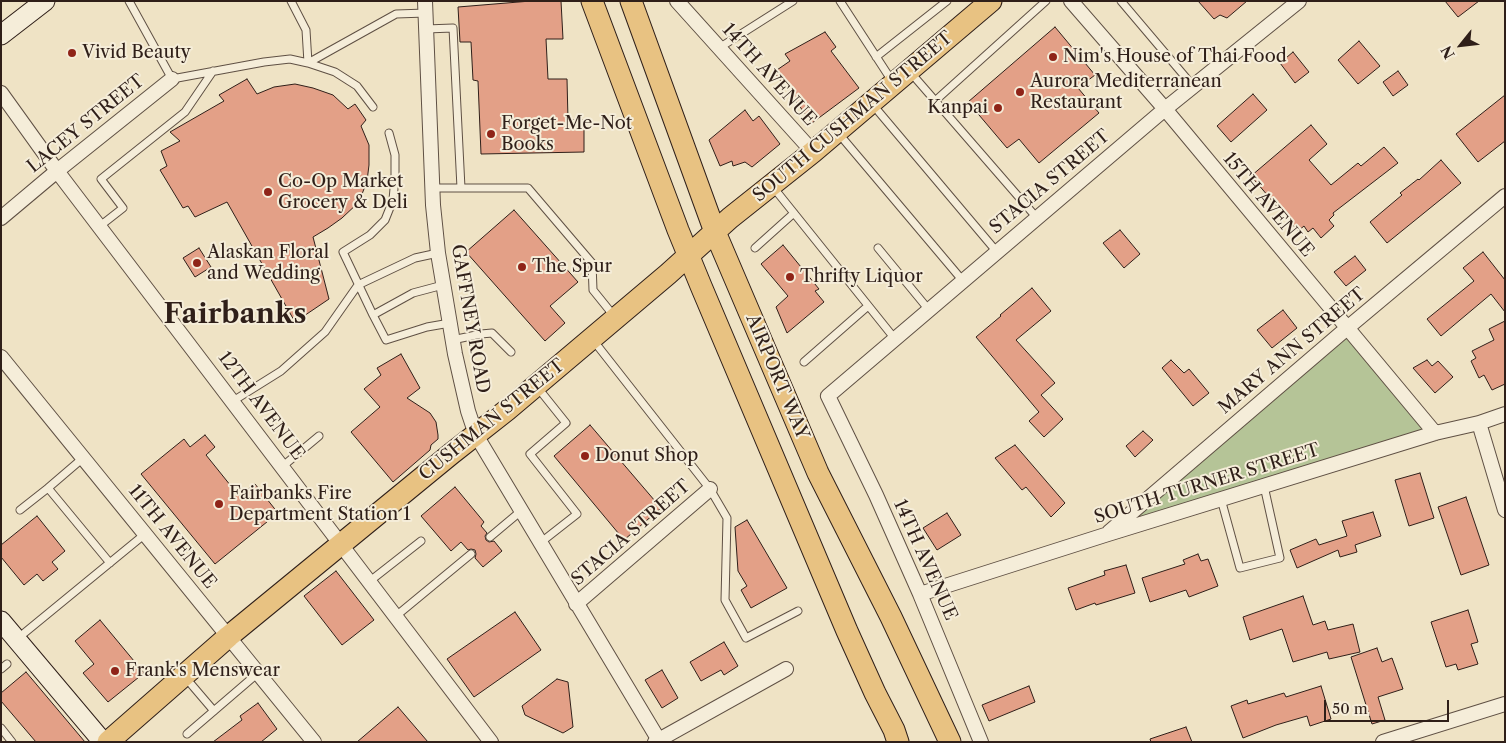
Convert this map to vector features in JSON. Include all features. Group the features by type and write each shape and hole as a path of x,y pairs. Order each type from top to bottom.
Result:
{"main road":[{"name":"AIRPORT WAY","path":"592,1 688,256 847,631 898,742"},
{"name":"AIRPORT WAY","path":"631,1 714,232 818,473 891,617 950,742"},
{"name":"SOUTH CUSHMAN STREET","path":"714,232 813,152 991,1"},
{"name":"CUSHMAN STREET","path":"108,742 229,636 592,339 714,232"}],"street":[{"path":"1,35 45,1"},
{"name":"14TH AVENUE","path":"676,1 813,152"},
{"name":"15TH AVENUE","path":"1071,1 1164,109 1346,329 1435,433"},
{"name":"STACIA STREET","path":"828,396 1164,109 1299,1"},
{"name":"GAFFNEY ROAD","path":"426,7 433,188 438,253 452,340 468,411 476,435 658,741"},
{"name":"LACEY STREET","path":"1,218 172,79"},
{"name":"12TH AVENUE","path":"1,93 57,171 491,742"},
{"name":"MARY ANN STREET","path":"1105,535 1505,196"},
{"name":"11TH AVENUE","path":"1,357 314,742"},
{"name":"14TH AVENUE","path":"828,396 872,487 920,594 981,742"},
{"name":"SOUTH TURNER STREET","path":"920,594 1435,433 1478,423 1505,414"},
{"path":"1478,423 1505,510"},
{"name":"STACIA STREET","path":"576,604 710,489"},
{"path":"1,621 102,742"},
{"path":"658,741 786,669"},
{"path":"1383,742 1505,704"}],"lane":[{"path":"129,1 172,79 290,59 308,62 335,72 357,86 373,107"},
{"path":"291,1 306,30 308,62"},
{"path":"719,48 793,1"},
{"path":"840,1 876,57 934,101 1037,218"},
{"path":"876,57 947,1"},
{"path":"934,101 1046,1"},
{"path":"1121,1 1193,86"},
{"path":"308,62 396,14 426,7"},
{"path":"426,29 453,28 461,188"},
{"path":"100,226 123,208 101,179 185,112 213,71"},
{"path":"870,103 997,252"},
{"path":"837,131 963,281"},
{"path":"389,133 395,155 396,178 393,200 385,220 370,236 343,252 386,340 427,327 450,324"},
{"path":"771,185 895,339"},
{"path":"433,188 528,188 592,263 593,290 616,318"},
{"path":"754,248 794,213"},
{"path":"878,248 929,310"},
{"path":"233,401 282,371 325,332 358,285 415,258 438,253"},
{"path":"373,315 413,293 443,285"},
{"path":"804,362 868,306"},
{"path":"452,340 492,333 511,352"},
{"path":"592,339 710,489 727,518 725,600 746,638 798,611"},
{"path":"536,385 566,423 530,454 577,514 540,542"},
{"path":"283,466 319,436"},
{"path":"20,510 83,458"},
{"path":"1221,499 1240,568 1280,558 1264,486"},
{"path":"48,488 110,563"},
{"path":"490,537 521,511"},
{"path":"16,640 145,534"},
{"path":"370,581 421,541"},
{"path":"396,616 471,554"},
{"path":"1,669 8,664"},
{"path":"187,734 259,673"},
{"path":"184,676 214,711"},
{"path":"1,728 12,742"}],"green space":[{"path":"1346,329 1435,433 1105,535"}],"building":[{"path":"531,1 561,1 563,39 546,39 548,79 567,79 568,120 584,120 584,152 481,154 478,81 473,80 471,42 460,42 458,7"},
{"path":"1198,1 1247,1 1227,18 1220,15 1214,19"},
{"path":"1445,1 1479,1 1458,17"},
{"path":"1055,27 1095,75 1078,88 1099,113 1039,163 1019,139 1007,148 968,102"},
{"path":"825,32 836,47 831,51 859,88 812,123 774,72 790,61 785,54"},
{"path":"1359,41 1380,66 1358,84 1338,60"},
{"path":"1293,52 1309,72 1295,83 1280,63"},
{"path":"1398,71 1408,85 1393,96 1383,82"},
{"name":"Co-Op Market Grocery & Deli","path":"247,79 257,94 274,87 295,84 313,88 333,95 348,109 355,104 366,120 361,126 369,145 369,165 367,181 359,202 342,218 313,237 329,299 295,322 227,202 195,217 188,206 183,208 160,170 167,166 161,151 180,141 170,132 224,101 219,95"},
{"path":"1253,94 1267,110 1231,142 1217,126"},
{"path":"1505,95 1505,141 1478,162 1456,134"},
{"path":"745,110 753,121 759,116 780,144 752,167 745,162 733,166 732,161 720,166 709,140"},
{"path":"1311,125 1327,144 1309,160 1331,185 1358,163 1361,166 1384,147 1398,163 1333,213 1334,215 1329,220 1334,226 1321,238 1313,228 1308,232 1304,226 1298,231 1251,176"},
{"path":"1441,160 1461,183 1387,243 1370,222 1402,195 1400,193 1419,180"},
{"name":"The Spur","path":"514,210 578,282 550,306 565,323 545,341 466,252"},
{"path":"1120,230 1140,254 1124,268 1103,243"},
{"name":"Thrifty Liquor","path":"783,245 819,289 815,291 824,302 787,333 776,307 788,296 761,264"},
{"name":"Alaskan Floral and Wedding","path":"199,248 211,267 195,277 183,258"},
{"path":"1483,252 1505,280 1505,312 1491,294 1441,336 1427,319 1474,281 1463,268"},
{"path":"1355,256 1366,270 1346,286 1334,272"},
{"path":"1032,288 1051,311 1016,340 1055,383 1041,395 1063,419 1044,437 1029,421 1039,412 976,337"},
{"path":"1283,310 1297,328 1272,348 1257,330"},
{"path":"1505,321 1505,384 1492,390 1484,375 1479,378 1471,361 1476,358 1472,351 1494,340 1489,329"},
{"path":"401,354 420,388 407,398 430,413 436,422 438,439 431,445 430,450 393,482 351,432 380,407 364,389 381,375 377,368"},
{"path":"1171,360 1184,373 1189,369 1209,393 1193,406 1162,368"},
{"path":"1427,360 1432,366 1438,361 1453,377 1435,393 1413,368"},
{"path":"590,425 661,508 624,540 554,456"},
{"path":"1143,431 1153,440 1135,457 1126,446"},
{"name":"Fairbanks Fire Department Station 1","path":"205,435 215,447 206,455 239,496 255,484 278,513 215,564 141,474 184,439 190,447"},
{"path":"1015,445 1065,503 1051,517 1026,487 1022,490 995,458"},
{"path":"1420,473 1434,518 1409,526 1395,480"},
{"path":"455,487 484,522 481,526 487,533 485,536 486,540 489,542 494,541 502,551 483,567 475,558 475,550 468,550 461,542 451,551 421,516"},
{"path":"1466,497 1489,565 1461,575 1438,507"},
{"path":"1373,512 1381,536 1355,545 1357,552 1340,557 1338,550 1297,568 1290,550 1316,539 1319,545 1347,536 1342,521"},
{"path":"947,513 961,535 937,550 923,528"},
{"path":"37,516 65,551 52,562 58,569 43,581 37,574 24,585 1,557 1,545"},
{"path":"747,520 787,588 751,608 741,590 747,586 738,571 735,527"},
{"path":"1198,554 1201,561 1208,559 1218,586 1189,597 1186,590 1150,602 1142,578 1185,564 1183,560"},
{"path":"1126,565 1135,593 1076,610 1068,588 1105,575 1104,571"},
{"path":"336,571 374,620 342,645 304,596"},
{"path":"1303,596 1313,625 1325,621 1328,630 1353,624 1360,652 1329,659 1327,652 1293,662 1282,629 1250,640 1243,617"},
{"path":"1468,610 1478,642 1471,644 1478,664 1458,670 1456,664 1446,667 1431,622"},
{"path":"515,612 541,650 474,697 447,659"},
{"path":"100,620 144,673 108,702 83,673 94,664 75,641"},
{"path":"724,642 738,666 724,675 721,670 701,681 690,662"},
{"path":"1377,648 1382,662 1392,658 1403,689 1378,697 1385,720 1372,724 1351,657"},
{"path":"662,670 678,698 662,708 645,680"},
{"path":"26,672 85,742 36,742 1,701 1,693"},
{"path":"557,679 568,682 573,727 563,733 525,715 522,706"},
{"path":"1029,686 1035,702 989,721 982,705"},
{"path":"1321,686 1331,719 1310,726 1307,716 1276,725 1243,738 1231,706 1247,700 1248,704 1284,693 1286,697"},
{"path":"258,703 277,729 261,742 213,742 242,720 240,716"},
{"path":"398,707 428,742 357,742"},
{"path":"1186,727 1192,742 1151,742 1150,739"}],"place":[{"name":"Vivid Beauty","path":"72,53"},
{"name":"Nim's House of Thai Food","path":"1053,57"},
{"name":"Aurora Mediterranean Restaurant","path":"1020,92"},
{"name":"Kanpai","path":"998,108"},
{"name":"Forget-Me-Not Books","path":"491,134"},
{"name":"Co-Op Market Grocery & Deli","path":"268,192"},
{"name":"Alaskan Floral and Wedding","path":"197,263"},
{"name":"The Spur","path":"522,267"},
{"name":"Thrifty Liquor","path":"790,277"},
{"name":"Donut Shop","path":"585,456"},
{"name":"Fairbanks Fire Department Station 1","path":"219,504"},
{"name":"Frank's Menswear","path":"115,671"}],"district":[{"name":"Fairbanks","path":"235,315"}]}
